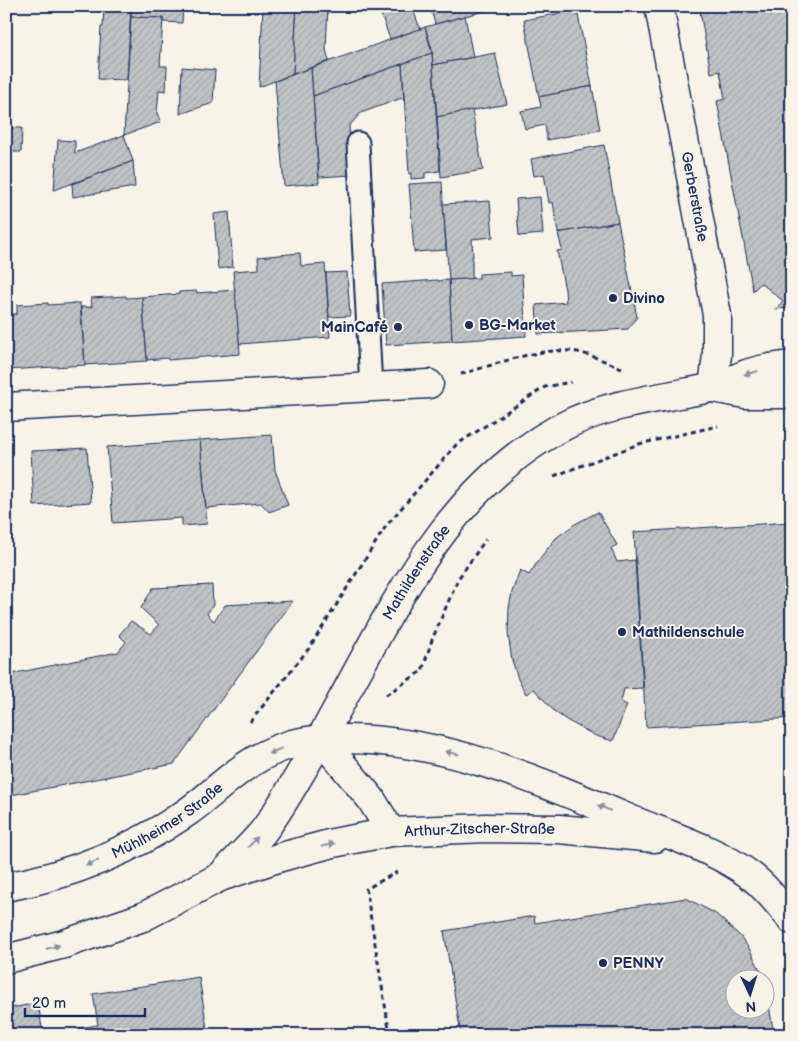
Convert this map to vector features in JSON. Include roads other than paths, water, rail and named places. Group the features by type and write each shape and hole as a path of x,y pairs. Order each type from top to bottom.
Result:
{"main road":[{"name":"Gerberstraße","path":"658,6 717,315 713,388"},
{"name":"Mathildenstraße","path":"220,877 262,832 321,739 398,599 425,558 469,500 499,471 525,450 573,422 600,412 641,401 713,388 746,374 792,365"},
{"path":"6,407 429,384"},
{"name":"Mathildenstraße","path":"713,388 745,394 792,394"},
{"path":"321,739 371,799 391,832"},
{"name":"Arthur-Zitscher-Straße","path":"321,739 363,739 408,743 461,755 572,795 718,855 750,876 774,898 792,920"},
{"name":"Mühlheimer Straße","path":"6,887 88,865 146,839 188,812 252,762 293,744 321,739"},
{"name":"Arthur-Zitscher-Straße","path":"220,877 281,857 333,843 391,832 486,828 559,829 682,840"},
{"path":"6,959 64,944 143,917 220,877"}],"lane":[{"path":"358,143 371,387"}],"place":[{"name":"Divino","path":"613,298"},
{"name":"BG-Market","path":"469,325"},
{"name":"MainCafé","path":"398,327"},
{"name":"Mathildenschule","path":"622,632"},
{"name":"PENNY","path":"603,963"}]}
